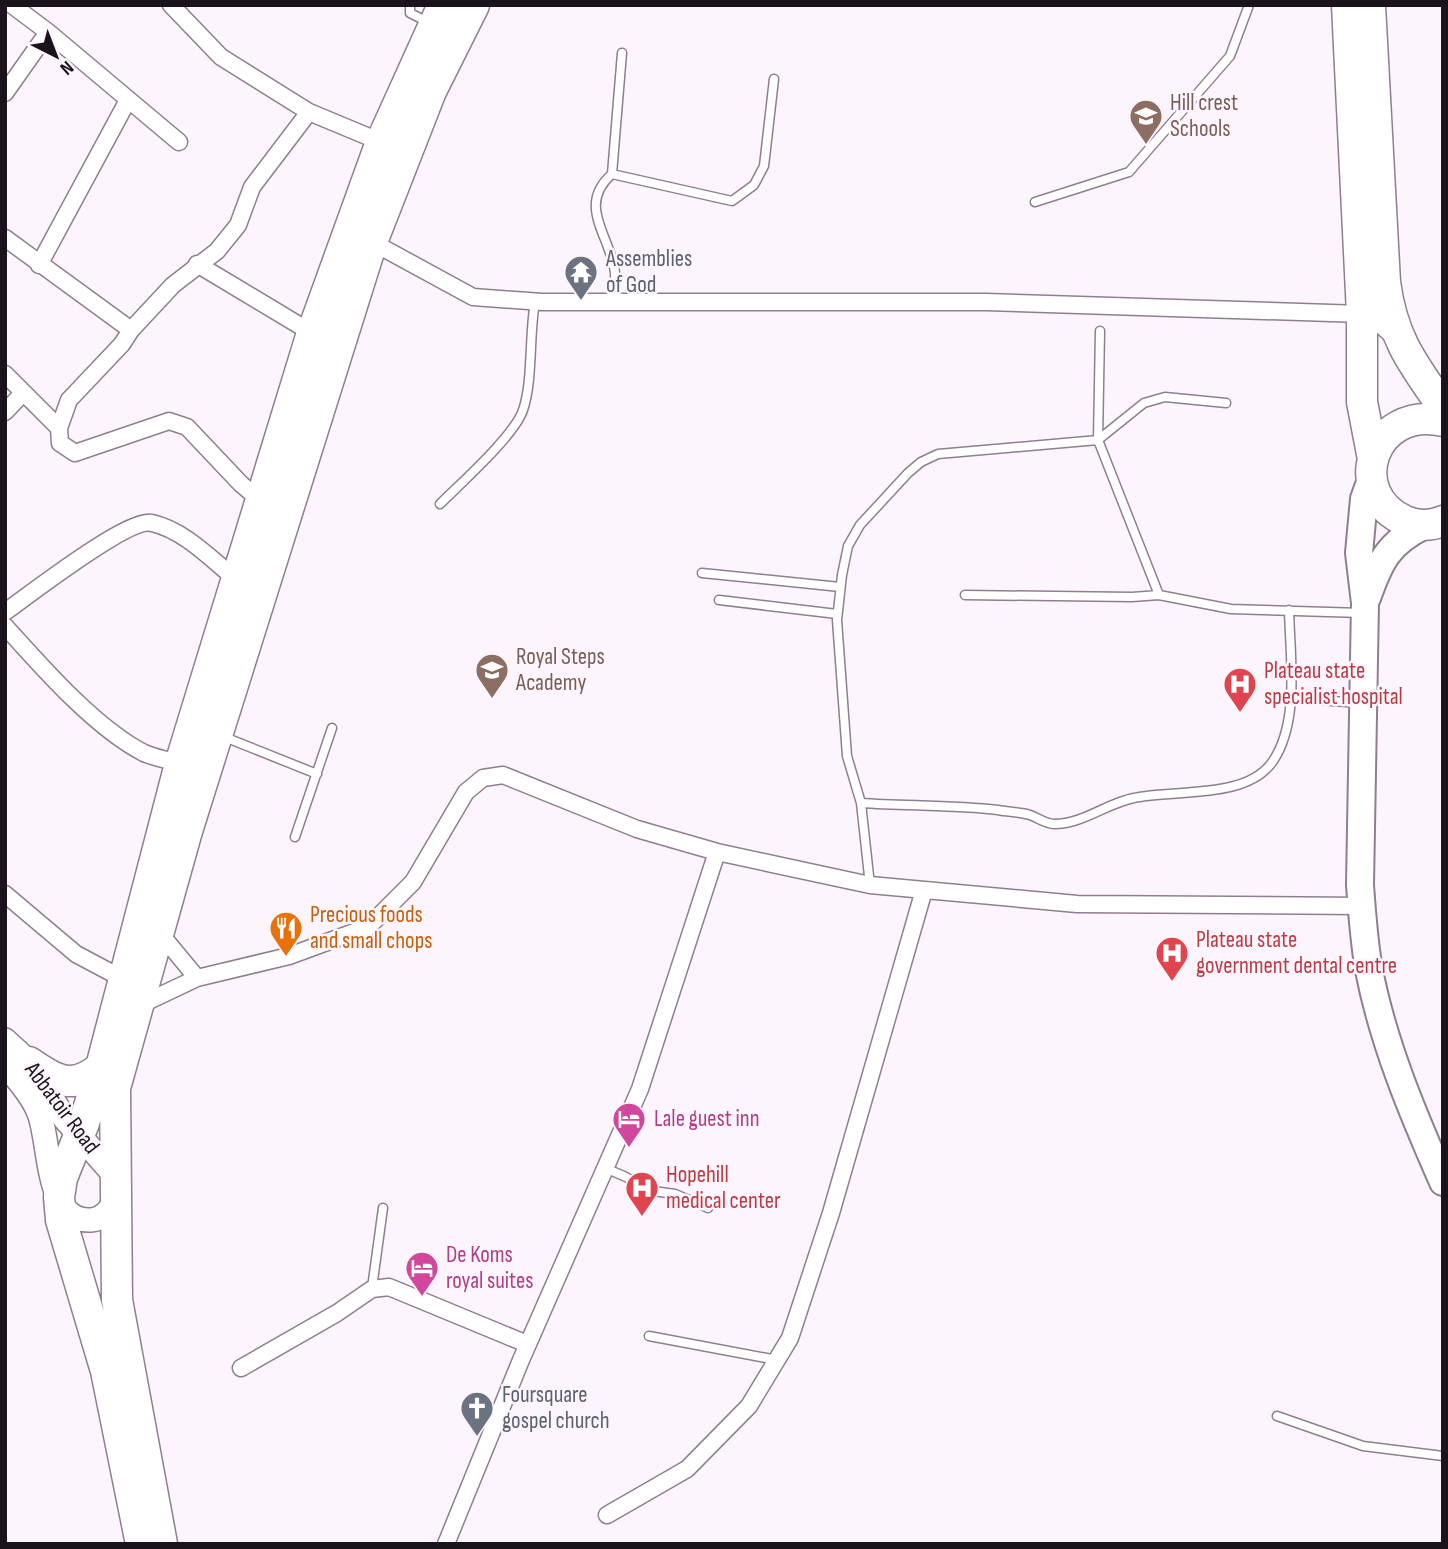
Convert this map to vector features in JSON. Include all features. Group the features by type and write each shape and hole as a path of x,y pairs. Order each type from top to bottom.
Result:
{"highway":[{"path":"141,1544 106,1371 61,1220 62,1178 101,1067 180,764 227,660 372,242 431,91 474,5"},
{"path":"1347,5 1362,314 1362,402 1376,492 1384,506 1395,516 1409,523 1434,523"},
{"path":"1370,5 1385,282 1389,310 1403,348 1443,407"},
{"path":"162,1544 117,1300 115,1088 218,735 237,580 312,333 381,142 438,15"},
{"path":"1372,468 1379,445 1388,433 1400,424 1414,419 1443,421"},
{"path":"17,1063 51,1077 72,1082 89,1078 101,1067"}],"main road":[{"path":"1372,468 1360,523 1359,553 1365,608 1362,906 1369,970 1384,1031 1426,1146 1443,1182"},
{"path":"1365,608 1376,572 1388,552 1404,536 1434,523"}],"street":[{"path":"12,5 179,142"},
{"path":"171,5 221,57 309,113 381,142"},
{"path":"5,93 48,32"},
{"path":"39,265 128,100"},
{"path":"261,501 241,484 187,427 169,421 75,453 60,443 59,428 69,400 173,285 217,251 238,225 252,187 309,113"},
{"path":"5,238 131,330"},
{"path":"372,242 473,297 535,302 986,302 1362,314 1380,324 1403,348"},
{"path":"197,264 312,333"},
{"path":"5,374 59,428"},
{"path":"5,412 23,393"},
{"path":"5,612 120,532 149,522 172,529 237,580"},
{"path":"5,626 41,667 104,726 145,754 180,764"},
{"path":"138,1006 197,978 289,956 368,927 413,882 466,792 483,778 503,775 637,829 717,852 870,885 1077,904 1362,906"},
{"path":"446,1544 527,1344 640,1089 717,852"},
{"path":"607,1515 687,1469 749,1406 790,1339 831,1213 924,890"},
{"path":"5,894 76,954 123,979"},
{"path":"159,932 197,978"},
{"name":"Abbatoir Road","path":"5,1040 46,1134 52,1179 60,1204"},
{"name":"Abbatoir Road","path":"17,1063 52,1100 117,1187"},
{"path":"60,1204 74,1218 96,1220 112,1208 117,1187"},
{"path":"241,1368 372,1289 389,1287 527,1344"}],"lane":[{"path":"410,5 412,15 438,15"},
{"path":"1035,202 1129,172 1230,56 1249,5"},
{"path":"614,300 615,267 596,211 595,195 601,184 612,174 622,53"},
{"path":"612,174 732,201 739,197 754,185 764,166 775,79"},
{"path":"440,504 517,425 527,395 535,302"},
{"path":"1100,331 1098,440 1159,595"},
{"path":"870,885 861,803 847,756 837,614 848,546 860,525 921,462 938,454 1098,440 1144,403 1165,397 1226,403"},
{"path":"702,573 840,587"},
{"path":"965,595 1159,595 1231,609 1365,608"},
{"path":"719,600 837,614"},
{"path":"861,803 994,810 1028,814 1051,824 1071,822 1136,797 1231,787 1255,778 1272,763 1284,742 1291,698 1289,610"},
{"path":"1291,698 1363,703"},
{"path":"295,837 332,728"},
{"path":"218,735 317,774"},
{"path":"606,1168 646,1190 675,1194 708,1208"},
{"path":"372,1289 383,1208"},
{"path":"649,1336 777,1360"},
{"path":"1277,1416 1363,1446 1443,1456"}],"place":[{"name":"Hill crest Schools","path":"1146,146"},
{"name":"Assemblies of God","path":"581,302"},
{"name":"Royal Steps Academy","path":"492,700"},
{"name":"Plateau state specialist hospital","path":"1240,714"},
{"name":"Precious foods and small chops","path":"286,958"},
{"name":"Plateau state government dental centre","path":"1172,983"},
{"name":"Lale guest inn","path":"629,1149"},
{"name":"Hopehill medical center","path":"642,1218"},
{"name":"De Koms royal suites","path":"422,1298"},
{"name":"Foursquare gospel church","path":"477,1438"}]}
